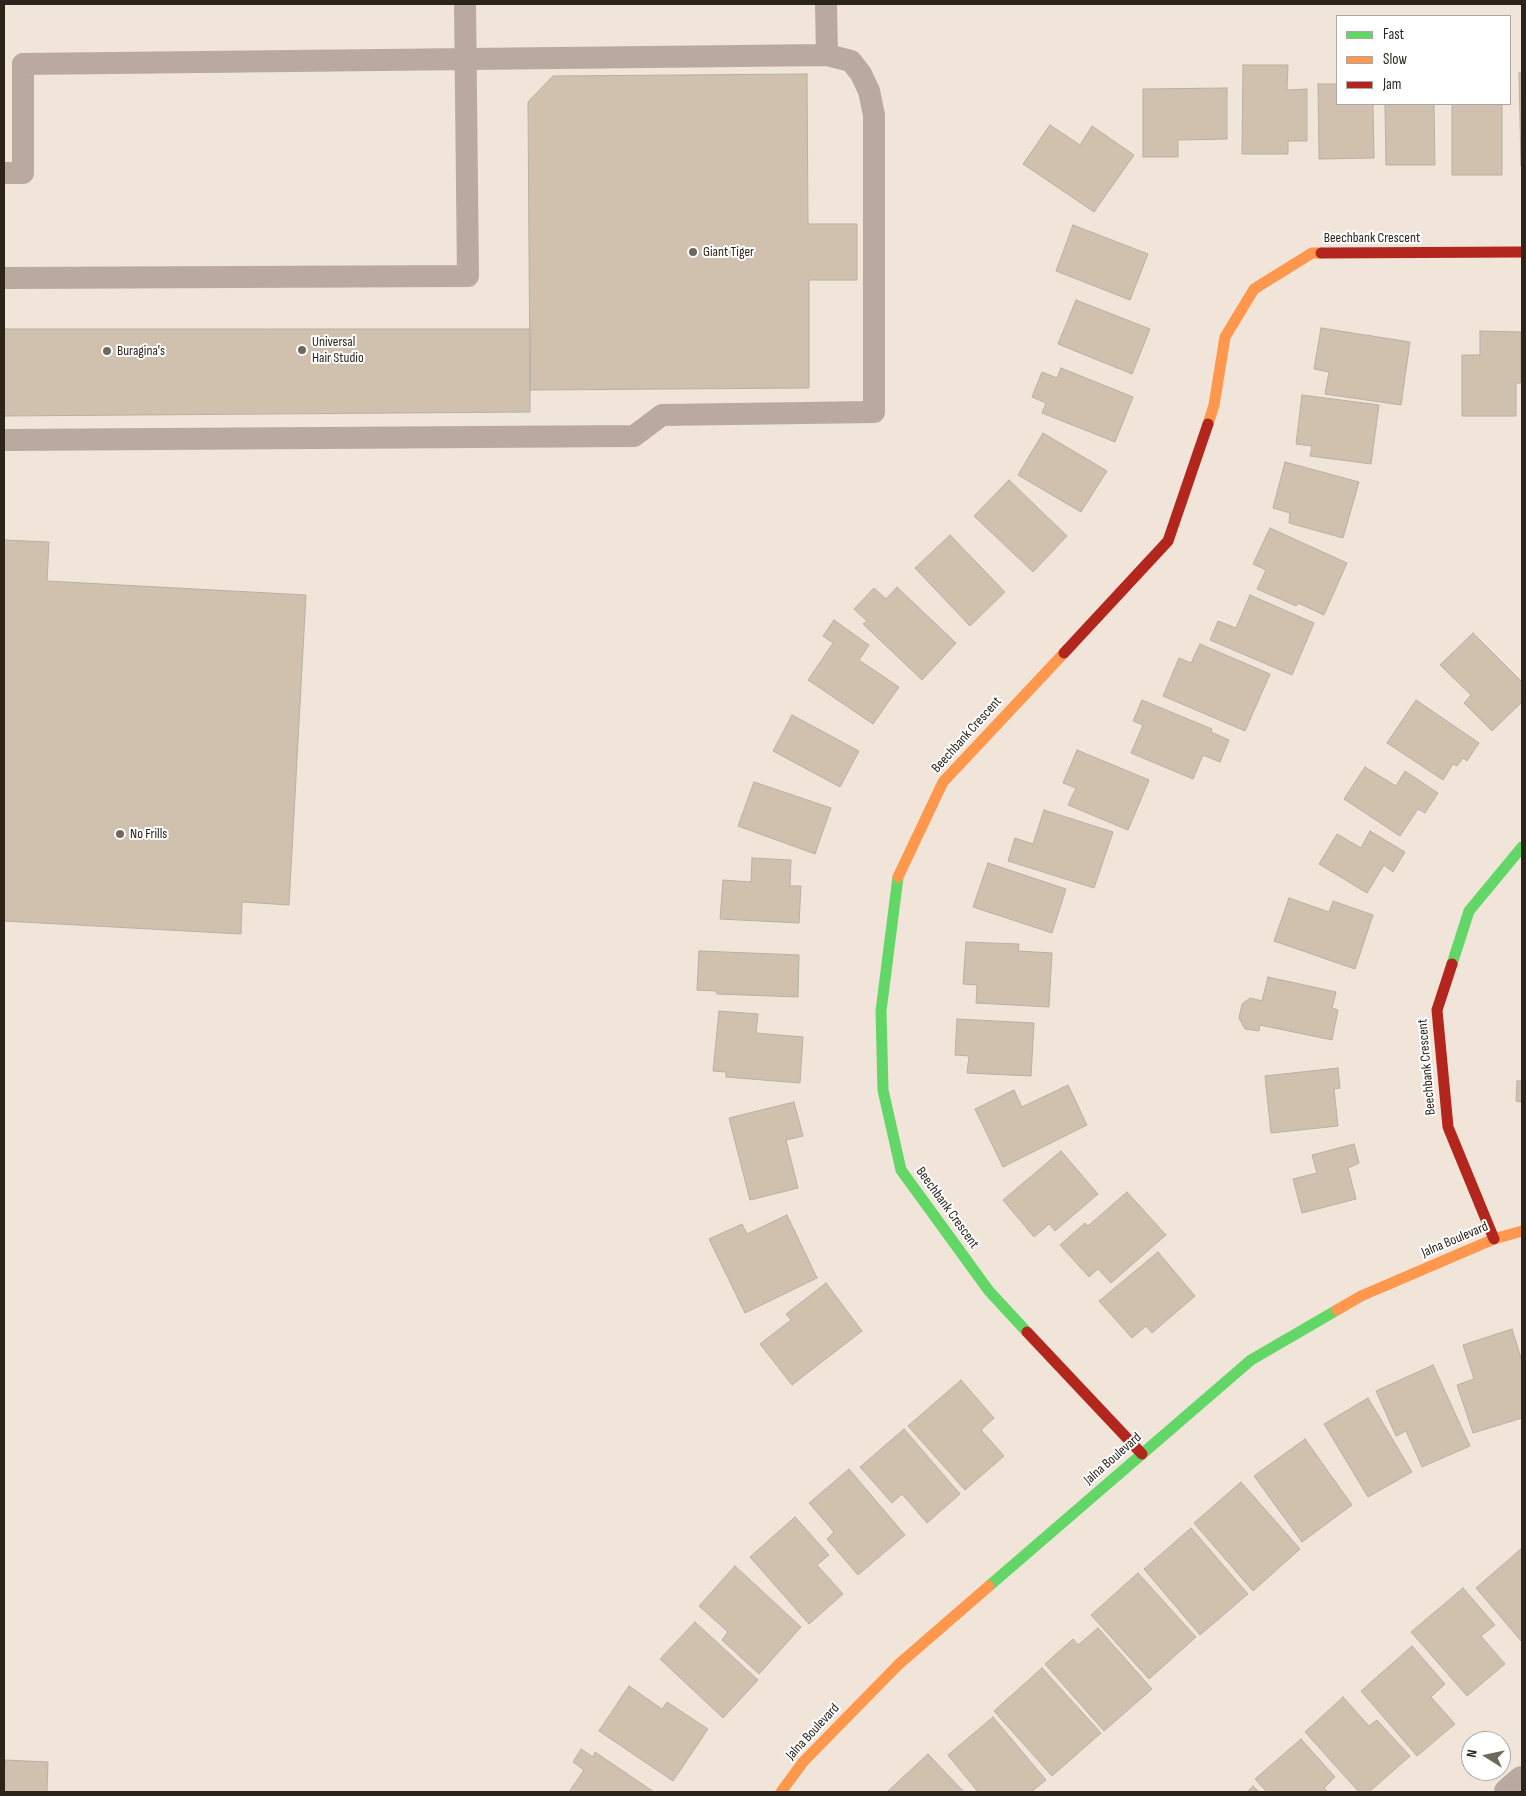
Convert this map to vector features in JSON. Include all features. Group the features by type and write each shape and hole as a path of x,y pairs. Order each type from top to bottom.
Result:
{"street":[{"name":"Beechbank Crescent","path":"1142,1454 989,1290 901,1170 883,1090 881,1011 898,876 943,782 1168,540 1214,405 1225,338 1254,290 1312,253 1522,252"},
{"name":"Beechbank Crescent","path":"1494,1239 1448,1127 1437,1010 1469,911 1522,847"},
{"name":"Jalna Boulevard","path":"781,1792 804,1762 899,1664 1251,1360 1361,1296 1494,1239 1522,1231"},
{"path":"1508,1792 1522,1780"}],"lane":[{"path":"4,278 468,276 465,4"},
{"path":"826,4 827,54"},
{"path":"4,173 23,172 23,64 827,54 851,61 861,74 869,91 874,115 874,412 662,415 634,436 4,440"}],"building":[{"path":"1243,65 1288,65 1287,90 1307,89 1307,141 1288,141 1288,154 1242,154"},
{"path":"1519,73 1522,73 1522,166 1521,166"},
{"name":"Giant Tiger","path":"807,74 808,224 857,224 857,280 809,280 809,388 530,390 528,102 553,76"},
{"path":"1318,84 1336,84 1336,105 1373,105 1374,158 1319,159"},
{"path":"1227,88 1227,139 1178,140 1178,157 1143,157 1143,89"},
{"path":"1385,105 1434,105 1435,165 1386,165"},
{"path":"1452,105 1502,105 1502,175 1452,175"},
{"path":"1050,125 1080,145 1092,126 1134,155 1094,212 1023,164"},
{"path":"1073,225 1148,254 1130,300 1056,271"},
{"path":"1076,300 1150,329 1132,374 1058,344"},
{"path":"1321,328 1410,342 1401,405 1325,394 1329,372 1314,369"},
{"path":"4,329 530,329 530,412 4,416"},
{"path":"1480,331 1521,332 1521,383 1516,383 1516,416 1462,416 1462,355 1480,355"},
{"path":"1061,368 1133,397 1115,442 1042,413 1046,403 1032,397 1042,372 1057,378"},
{"path":"1302,395 1379,405 1371,464 1310,456 1312,446 1296,444"},
{"path":"1043,433 1107,471 1081,512 1018,475"},
{"path":"1285,462 1359,482 1343,538 1289,523 1290,513 1273,508"},
{"path":"1009,480 1067,536 1033,572 974,516"},
{"path":"1270,528 1347,563 1324,615 1298,603 1296,606 1257,589 1266,570 1253,564"},
{"path":"950,535 1005,592 970,626 915,568"},
{"path":"4,540 49,542 47,581 306,595 289,905 242,902 241,934 4,921"},
{"path":"897,587 956,643 922,680 863,624 867,621 854,609 874,588 886,599"},
{"path":"1250,595 1314,623 1292,675 1210,640 1218,621 1236,628"},
{"path":"834,620 869,645 859,660 899,687 873,724 808,680 833,643 823,636"},
{"path":"1473,633 1522,682 1522,702 1492,731 1464,703 1471,695 1440,665"},
{"path":"1200,644 1270,674 1245,731 1163,696 1179,658 1191,663"},
{"path":"1142,700 1212,729 1211,732 1229,740 1220,762 1203,755 1193,779 1131,753 1143,725 1133,721"},
{"path":"1416,700 1479,743 1467,761 1463,758 1457,766 1453,764 1443,780 1387,743"},
{"path":"792,715 859,751 840,787 773,751"},
{"path":"1077,750 1149,780 1128,830 1068,805 1076,788 1063,783"},
{"path":"1365,767 1396,786 1405,771 1438,793 1425,813 1418,809 1400,836 1344,799"},
{"path":"754,782 831,808 815,854 738,826"},
{"path":"1044,810 1113,832 1094,888 1008,861 1015,838 1033,844"},
{"path":"1370,831 1405,852 1393,872 1384,865 1367,893 1319,864 1337,834 1361,848"},
{"path":"752,858 791,860 790,886 801,886 799,923 720,919 723,880 751,882"},
{"path":"988,863 1066,889 1052,933 973,907"},
{"path":"1289,898 1329,912 1333,901 1373,915 1355,969 1274,941"},
{"path":"966,942 1019,944 1018,951 1052,953 1049,1007 976,1003 977,985 963,984"},
{"path":"699,951 799,955 798,997 717,994 716,991 697,990"},
{"path":"1268,977 1336,992 1332,1008 1338,1010 1332,1040 1260,1025 1259,1031 1245,1029 1239,1018 1242,1004 1250,998 1262,1001"},
{"path":"719,1011 758,1014 756,1033 803,1037 800,1083 726,1077 726,1072 713,1071"},
{"path":"957,1019 1034,1023 1031,1076 967,1073 969,1056 955,1055"},
{"path":"1338,1068 1340,1088 1334,1089 1338,1126 1271,1133 1265,1076"},
{"path":"1517,1081 1522,1081 1522,1102 1516,1101"},
{"path":"1068,1085 1087,1125 1003,1167 975,1109 1014,1090 1022,1107"},
{"path":"794,1102 803,1136 786,1140 798,1188 750,1200 729,1118"},
{"path":"1354,1144 1359,1163 1348,1168 1356,1199 1302,1213 1293,1179 1317,1173 1312,1155"},
{"path":"1061,1151 1098,1194 1055,1231 1049,1224 1034,1237 1003,1200"},
{"path":"1127,1192 1166,1235 1111,1283 1098,1269 1089,1277 1060,1245 1085,1223 1088,1226"},
{"path":"787,1215 817,1278 745,1313 709,1239 742,1224 747,1234"},
{"path":"1158,1252 1195,1296 1152,1333 1146,1326 1132,1338 1099,1301"},
{"path":"826,1283 862,1331 792,1385 760,1344 791,1320 786,1314"},
{"path":"1512,1329 1522,1361 1522,1418 1473,1433 1457,1385 1474,1379 1463,1345"},
{"path":"1433,1365 1470,1446 1422,1467 1406,1431 1396,1436 1376,1391"},
{"path":"961,1380 994,1418 981,1430 1004,1456 965,1490 908,1426"},
{"path":"1368,1398 1412,1472 1368,1497 1324,1424"},
{"path":"904,1429 960,1494 927,1523 902,1494 892,1503 860,1467"},
{"path":"1305,1439 1352,1505 1302,1542 1254,1476"},
{"path":"849,1469 905,1535 858,1575 827,1539 834,1532 809,1503"},
{"path":"1241,1482 1300,1549 1253,1591 1194,1523"},
{"path":"795,1517 829,1555 817,1565 843,1594 809,1624 750,1557"},
{"path":"1191,1528 1248,1594 1200,1635 1144,1569"},
{"path":"1522,1548 1522,1642 1476,1588"},
{"path":"735,1566 801,1627 759,1674 722,1640 728,1632 699,1606"},
{"path":"1138,1573 1196,1637 1149,1679 1091,1615"},
{"path":"1463,1588 1495,1625 1481,1636 1505,1664 1467,1696 1411,1632"},
{"path":"695,1622 758,1680 723,1718 660,1659"},
{"path":"1098,1628 1152,1689 1104,1731 1045,1664 1073,1639 1078,1645"},
{"path":"1412,1646 1445,1684 1431,1697 1455,1724 1417,1756 1361,1691"},
{"path":"1042,1668 1101,1733 1052,1776 994,1711"},
{"path":"629,1686 662,1709 667,1702 708,1729 673,1781 599,1731"},
{"path":"1343,1697 1369,1726 1377,1720 1410,1756 1369,1792 1359,1792 1305,1732"},
{"path":"993,1717 1046,1780 1031,1792 978,1792 948,1755"},
{"path":"1301,1739 1335,1777 1324,1788 1328,1792 1267,1792 1255,1779"},
{"path":"581,1749 593,1757 595,1752 654,1792 569,1792 584,1770 573,1762"},
{"path":"928,1754 964,1792 887,1792"},
{"path":"5,1760 48,1762 47,1792 4,1792"},
{"path":"1253,1786 1259,1792 1247,1792"}],"traffic: fast":[{"path":"1452,964 1469,911 1522,847"},
{"path":"898,877 881,1011 883,1090 901,1170 989,1291 1027,1332"},
{"path":"989,1586 1251,1360 1337,1310"}],"traffic: slow":[{"path":"1208,424 1214,405 1225,337 1254,289 1312,253 1321,253"},
{"path":"898,877 943,782 1064,653"},
{"path":"1337,1310 1361,1296 1494,1239 1522,1231"},
{"path":"781,1792 803,1762 899,1664 989,1586"}],"traffic: jam":[{"path":"1321,253 1522,252"},
{"path":"1064,653 1168,541 1208,424"},
{"path":"1452,964 1437,1010 1448,1127 1494,1239"},
{"path":"1027,1332 1142,1454"}],"place":[{"name":"Giant Tiger","path":"693,252"},
{"name":"Universal Hair Studio","path":"302,350"},
{"name":"Buragina's","path":"107,351"},
{"name":"No Frills","path":"120,834"}]}
